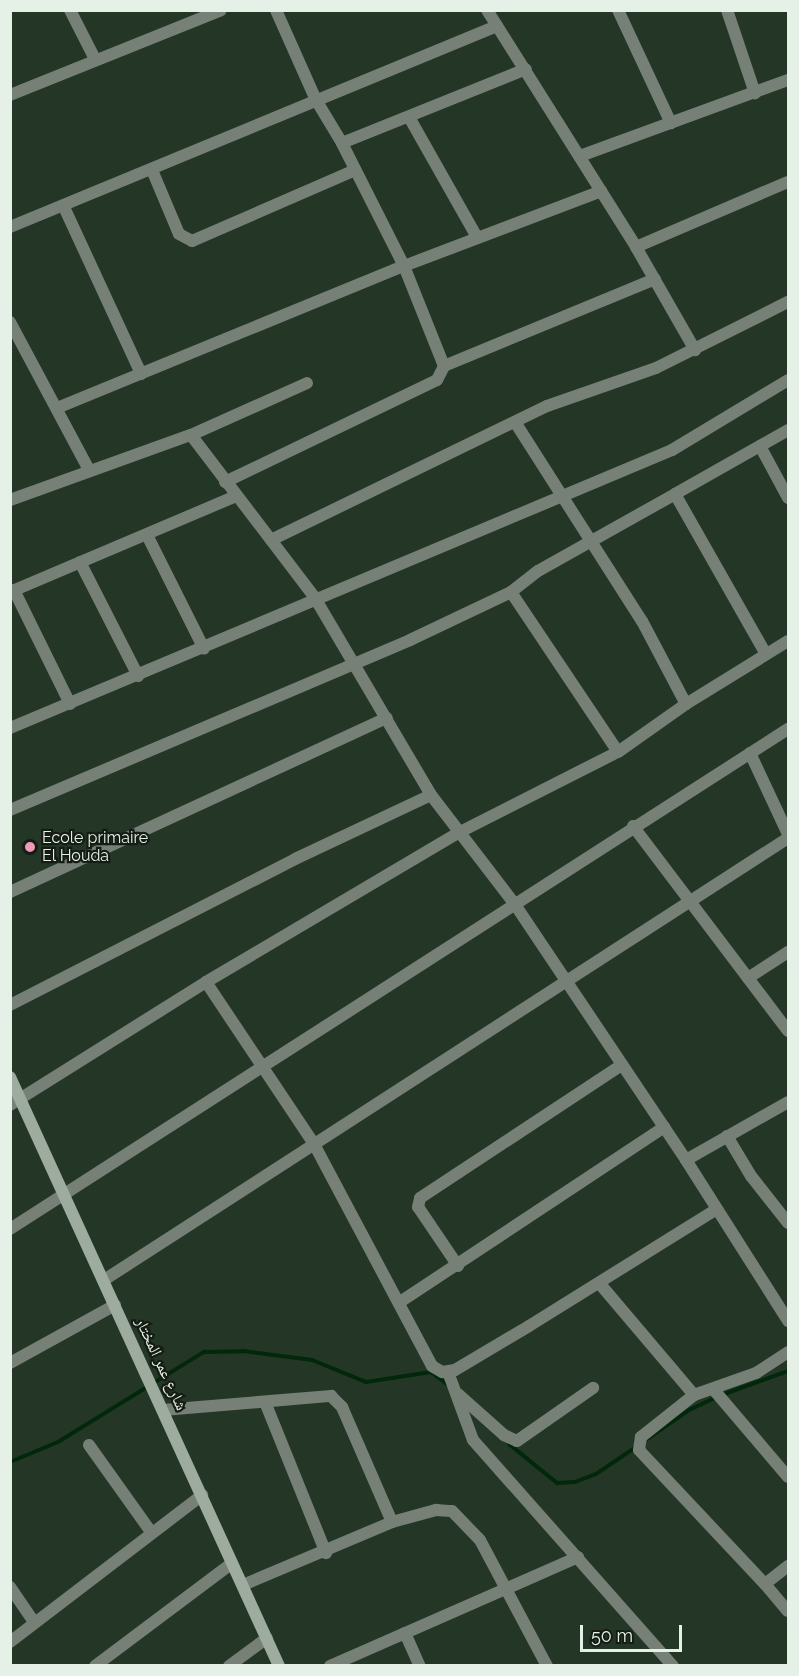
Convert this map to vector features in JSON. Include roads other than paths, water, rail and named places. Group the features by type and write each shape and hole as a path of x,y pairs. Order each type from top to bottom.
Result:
{"street":[{"path":"70,10 95,59"},
{"path":"185,10 191,22"},
{"path":"10,96 95,59 221,10"},
{"path":"276,10 316,100 342,143 404,266 444,366"},
{"path":"487,10 580,156 695,350"},
{"path":"618,10 671,123"},
{"path":"727,10 755,93"},
{"path":"10,227 64,207 497,26"},
{"path":"342,143 526,69"},
{"path":"580,156 789,80"},
{"path":"409,117 477,237"},
{"path":"152,170 179,234 192,241 355,170"},
{"path":"636,248 789,182"},
{"path":"57,408 404,266 601,191"},
{"path":"64,207 141,374"},
{"path":"225,482 437,380 444,366 655,279"},
{"path":"271,540 515,422 580,393 695,350 789,302"},
{"path":"11,324 89,470"},
{"path":"10,728 204,649 315,598 672,450 789,380"},
{"path":"10,500 191,435 308,383"},
{"path":"515,422 560,496 594,542 686,704"},
{"path":"10,810 356,663 511,592 538,571 594,542 789,430"},
{"path":"191,435 315,598 356,663 431,795 514,903 564,982 686,1160 715,1210 789,1321"},
{"path":"760,446 789,498"},
{"path":"675,494 766,654"},
{"path":"70,704 12,591 236,496"},
{"path":"147,535 204,649"},
{"path":"80,562 138,676"},
{"path":"511,592 618,752"},
{"path":"15,1102 206,982 458,833 618,752 686,704 789,641"},
{"path":"10,892 387,718"},
{"path":"10,1229 633,826 789,729"},
{"path":"104,1280 690,903 789,836 750,753"},
{"path":"10,1005 295,859 431,795"},
{"path":"633,826 789,1031"},
{"path":"748,978 789,952"},
{"path":"206,982 314,1144 432,1366 448,1372 473,1440 673,1665"},
{"path":"458,1266 418,1207 420,1198 622,1065"},
{"name":"شارع عمر المختار","path":"10,1077 15,1102 65,1193 279,1665"},
{"path":"686,1160 789,1102"},
{"path":"400,1302 458,1266 664,1127"},
{"path":"727,1137 751,1176 789,1223"},
{"path":"448,1372 600,1284 715,1210"},
{"path":"600,1284 694,1395"},
{"path":"10,1363 115,1305"},
{"path":"789,1352 756,1373 714,1390 694,1395 641,1437 639,1450 789,1611"},
{"path":"457,1393 504,1435 517,1441 593,1388"},
{"path":"714,1390 789,1478"},
{"path":"164,1410 326,1395 336,1400 392,1522"},
{"path":"265,1402 326,1553"},
{"path":"89,1444 151,1532"},
{"path":"10,1642 202,1495"},
{"path":"243,1585 326,1553 392,1522 436,1510 459,1515 480,1540 509,1589 547,1665"},
{"path":"330,1665 578,1557"},
{"path":"94,1665 232,1563"},
{"path":"765,1584 789,1566"},
{"path":"10,1587 34,1622"},
{"path":"405,1633 420,1665"},
{"path":"229,1665 267,1638"}],"waterway":[{"path":"10,1462 58,1442 204,1352 243,1351 312,1360 366,1382 431,1372 448,1385"},
{"path":"647,1439 689,1410 719,1396 788,1371"},
{"path":"509,1444 557,1483 575,1482 596,1474 636,1447"}],"place":[{"name":"Ecole primaire El Houda","path":"30,847"}]}
